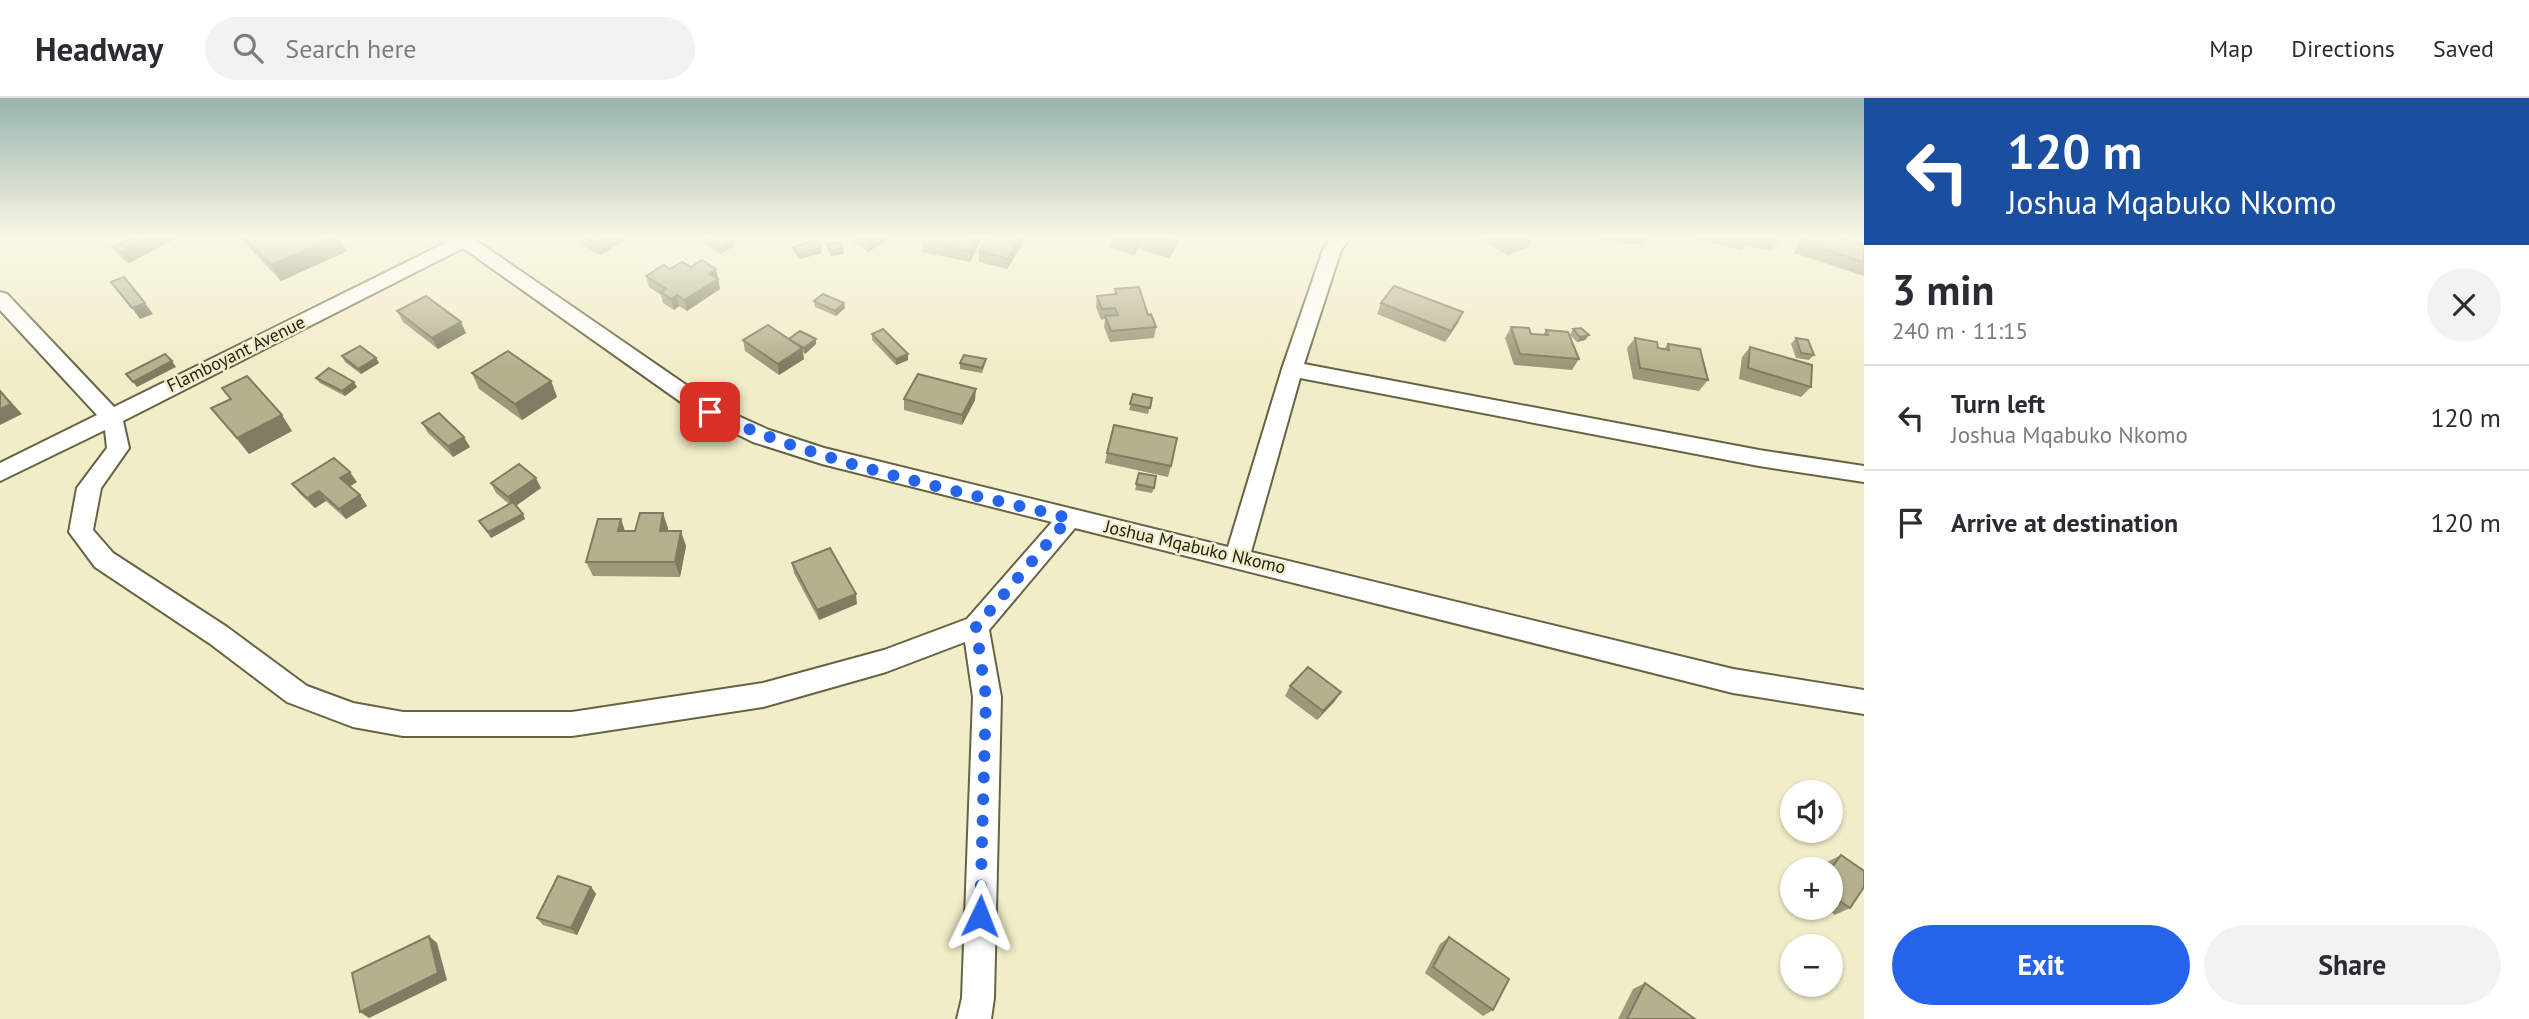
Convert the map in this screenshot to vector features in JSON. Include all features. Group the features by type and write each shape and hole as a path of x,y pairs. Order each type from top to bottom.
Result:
{"street":[{"name":"Flamboyant Avenue","path":"0,473 384,279"},
{"name":"Joshua Mqabuko Nkomo","path":"523,279 710,412 761,436 822,456 1069,518 1237,556 1733,681 1864,702"},
{"path":"1237,556 1292,369 1322,279"},
{"path":"0,298 111,417 120,438 117,455 91,484 83,507 81,532 104,560 218,635 297,694 353,715 403,723 572,724 763,695 886,661 976,627 1069,518"},
{"path":"1292,369 1759,458 1864,474"},
{"path":"974,1019 978,998 986,697 976,627"}],"building":[{"path":"126,279 145,303 132,308 111,282"},
{"path":"651,279 718,279 684,300 677,295 671,299 661,292 666,289"},
{"path":"1394,286 1463,312 1451,331 1381,303"},
{"path":"1139,287 1148,315 1151,314 1156,327 1111,331 1105,316 1118,315 1115,308 1102,309 1097,296 1117,294 1115,289"},
{"path":"823,294 844,303 835,311 814,301"},
{"path":"426,296 461,322 432,338 397,311"},
{"path":"768,325 802,348 778,364 743,340"},
{"path":"1511,327 1529,328 1531,334 1548,335 1546,330 1568,332 1579,359 1520,354"},
{"path":"1581,328 1589,335 1580,337 1573,329"},
{"path":"883,329 908,354 896,359 872,334"},
{"path":"800,331 816,339 804,348 789,339"},
{"path":"1635,338 1657,342 1658,348 1669,350 1668,344 1700,349 1708,380 1640,368"},
{"path":"1796,338 1808,340 1814,355 1801,353"},
{"path":"360,346 376,358 358,369 342,356"},
{"path":"1750,347 1812,365 1811,387 1748,368"},
{"path":"508,351 551,381 515,404 472,373"},
{"path":"165,354 172,361 133,382 126,374"},
{"path":"964,355 986,359 982,368 960,363"},
{"path":"329,368 354,382 342,391 316,378"},
{"path":"918,374 976,389 962,415 904,399"},
{"path":"247,376 282,415 237,438 211,408 231,399 222,388"},
{"path":"0,391 11,404 0,409"},
{"path":"1133,394 1152,398 1150,408 1130,404"},
{"path":"439,413 464,437 448,446 422,423"},
{"path":"1114,425 1177,438 1171,466 1107,453"},
{"path":"334,458 350,472 340,478 360,495 339,509 319,491 307,498 292,484"},
{"path":"519,464 536,478 508,497 491,483"},
{"path":"1139,473 1156,476 1154,488 1136,484"},
{"path":"513,502 523,514 488,532 479,521"},
{"path":"640,513 663,513 660,531 681,531 675,562 586,562 598,519 621,519 618,531 635,531"},
{"path":"830,548 856,594 817,610 792,563"},
{"path":"1308,667 1341,692 1323,711 1290,686"},
{"path":"1841,855 1864,871 1864,887 1850,908 1843,903 1843,857 1840,857"},
{"path":"558,876 591,887 571,928 537,918"},
{"path":"429,936 438,973 360,1012 352,973"},
{"path":"1449,937 1509,979 1493,1010 1433,967"},
{"path":"1645,983 1695,1019 1627,1019"}],"route":[{"path":"710,412 761,436 822,456 1069,518 976,627 986,697 980,916"}]}
